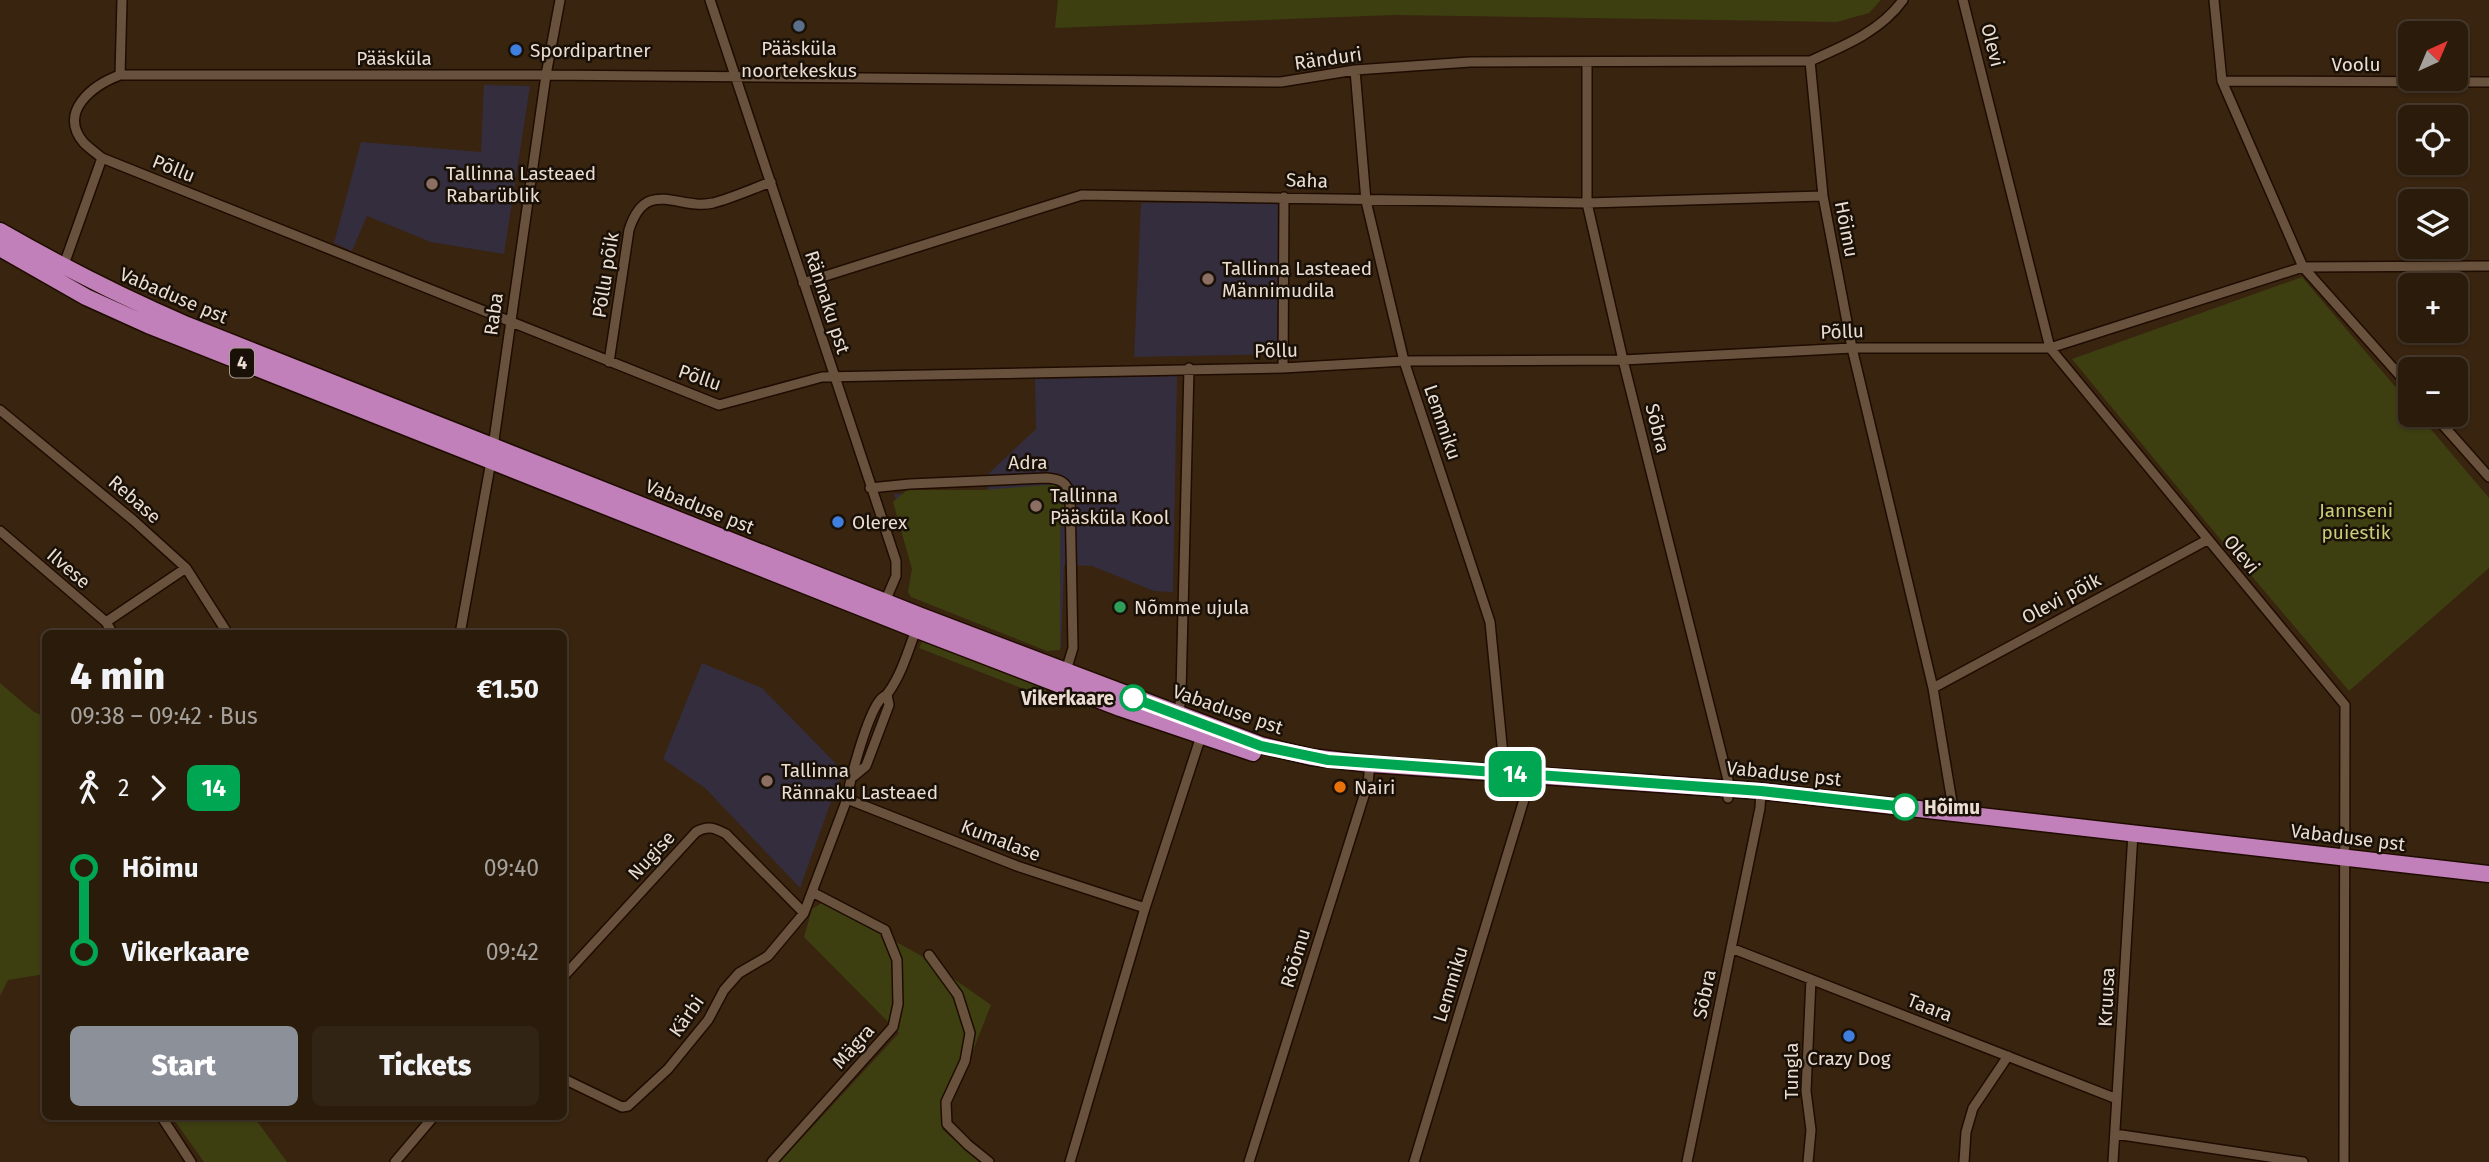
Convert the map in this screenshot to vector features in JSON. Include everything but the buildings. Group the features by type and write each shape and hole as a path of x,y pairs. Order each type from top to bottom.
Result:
{"highway":[{"name":"Vabaduse pst","path":"0,231 57,273 148,326 491,454 918,623 1203,731 1370,769 1728,793 1952,813 2133,838"},
{"name":"Vabaduse pst","path":"0,248 57,273"},
{"name":"Vabaduse pst","path":"1064,679 1177,714 1203,731"},
{"name":"Vabaduse pst","path":"1761,796 2345,863 2489,884"},
{"name":"Vabaduse pst","path":"2345,863 2489,874"}],"street":[{"path":"120,75 122,0"},
{"name":"Raba","path":"461,630 491,454 546,75 560,0"},
{"name":"Rännaku pst","path":"710,0 896,561 896,576 882,608"},
{"name":"Ränduri","path":"737,78 1281,82 1355,70 1470,62 1810,61 1854,41 1880,24 1903,0"},
{"name":"Olevi","path":"1963,0 2050,348 2345,705 2344,1162"},
{"path":"2214,0 2222,81 2303,267 2398,374"},
{"name":"Hõimu","path":"1810,61 1823,197 1852,348 1933,688 1952,813"},
{"name":"Sõbra","path":"1587,63 1587,203 1728,793"},
{"name":"Lemmiku","path":"1355,70 1366,201 1404,361 1490,622 1504,778"},
{"name":"Pääsküla","path":"75,121 85,96 101,82 120,75 737,78"},
{"name":"Voolu","path":"2222,81 2489,82"},
{"name":"Põllu","path":"75,121 84,143 102,158 719,405 822,377 1283,368 1404,361 1623,360 1852,348 2050,348 2303,267 2489,266"},
{"path":"57,273 66,259 102,158"},
{"name":"Põllu põik","path":"609,362 629,230 634,214 646,202 664,199 710,204 771,182"},
{"name":"Saha","path":"803,283 1082,195 1587,203 1823,197"},
{"path":"1283,368 1284,197"},
{"path":"1177,714 1181,692 1189,368"},
{"name":"Rebase","path":"0,410 134,520 186,568 225,630"},
{"path":"2445,427 2487,472"},
{"name":"Adra","path":"870,488 1047,478 1062,481 1068,486 1073,648 1064,679"},
{"name":"Ilvese","path":"0,531 106,622 111,630"},
{"name":"Olevi põik","path":"1933,688 2207,540"},
{"path":"106,622 186,568"},
{"path":"812,892 847,799 849,782 866,766 889,705 887,695 918,623"},
{"path":"1070,1162 1144,908 1203,731"},
{"name":"Rõõmu","path":"1249,1162 1370,769"},
{"name":"Lemmiku","path":"1414,1162 1527,779"},
{"name":"Sõbra","path":"1687,1162 1761,796"},
{"name":"Kumalase","path":"847,799 1017,866 1144,908"},
{"name":"Nugise","path":"567,973 696,832 704,827 715,828 726,834 804,913"},
{"name":"Kruusa","path":"2113,1162 2133,838"},
{"name":"Kärbi","path":"567,1080 622,1107 628,1106 684,1050 708,1020 724,990 739,973 768,956 804,913 812,892"},
{"name":"Mägra","path":"772,1162 893,1027 898,1004 897,960 885,930 812,892"},
{"name":"Taara","path":"1731,948 2117,1099"},
{"path":"929,955 958,995 970,1033 965,1060 946,1102 947,1124 989,1162"},
{"name":"Tungla","path":"1808,1162 1811,1130 1806,1091 1811,979"},
{"path":"1964,1162 1966,1132 1973,1108 2008,1056"},
{"path":"164,1120 191,1162"},
{"path":"395,1162 432,1120"},
{"path":"2115,1134 2302,1162"}],"shaded area":[{"name":"Tallinna Lasteaed Rabarüblik","path":"484,85 530,86 504,254 431,242 367,216 352,251 334,243 361,142 481,152"},
{"name":"Tallinna Lasteaed Männimudila","path":"1141,203 1279,203 1279,354 1134,357"},
{"name":"Tallinna Pääsküla Kool","path":"1177,376 1173,592 1154,591 1092,566 1064,565 1061,648 926,594 894,494 988,491 988,474 1036,429 1035,379"},
{"name":"Tallinna Rännaku Lasteaed","path":"702,663 762,688 846,774 842,775 836,788 800,888 705,788 663,759"}],"green space":[{"path":"1058,0 1881,0 1869,13 1837,22 1393,15 1055,28"},
{"name":"Jannseni puiestik","path":"2302,277 2398,390 2398,427 2429,427 2489,498 2489,568 2349,691 2072,359"},
{"path":"1059,484 1066,493 1068,527 1060,527 1060,650 1047,651 911,597 908,592 912,569 893,502 907,490 984,490"},
{"path":"922,641 1047,686 1044,697 919,648"},
{"path":"0,683 34,712 42,715 42,974 8,980 0,996"},
{"path":"823,902 920,955 991,1005 942,1129 979,1162 780,1162 899,1033 804,937 812,909"},
{"path":"174,1120 256,1120 287,1162 204,1162"}],"bus line":[{"name":"14","path":"1133,698 1261,746 1328,760 1761,791 1905,807"}],"place":[{"name":"Pääsküla noortekeskus","path":"799,26"},
{"name":"Spordipartner","path":"516,50"},
{"name":"Tallinna Lasteaed Rabarüblik","path":"432,184"},
{"name":"Tallinna Lasteaed Männimudila","path":"1208,279"},
{"name":"Tallinna Pääsküla Kool","path":"1036,506"},
{"name":"Olerex","path":"838,522"},
{"name":"Nõmme ujula","path":"1120,607"},
{"name":"Vikerkaare","path":"1133,698"},
{"name":"Tallinna Rännaku Lasteaed","path":"767,781"},
{"name":"Nairi","path":"1340,787"},
{"name":"Hõimu","path":"1905,807"},
{"name":"Crazy Dog","path":"1849,1036"}]}
